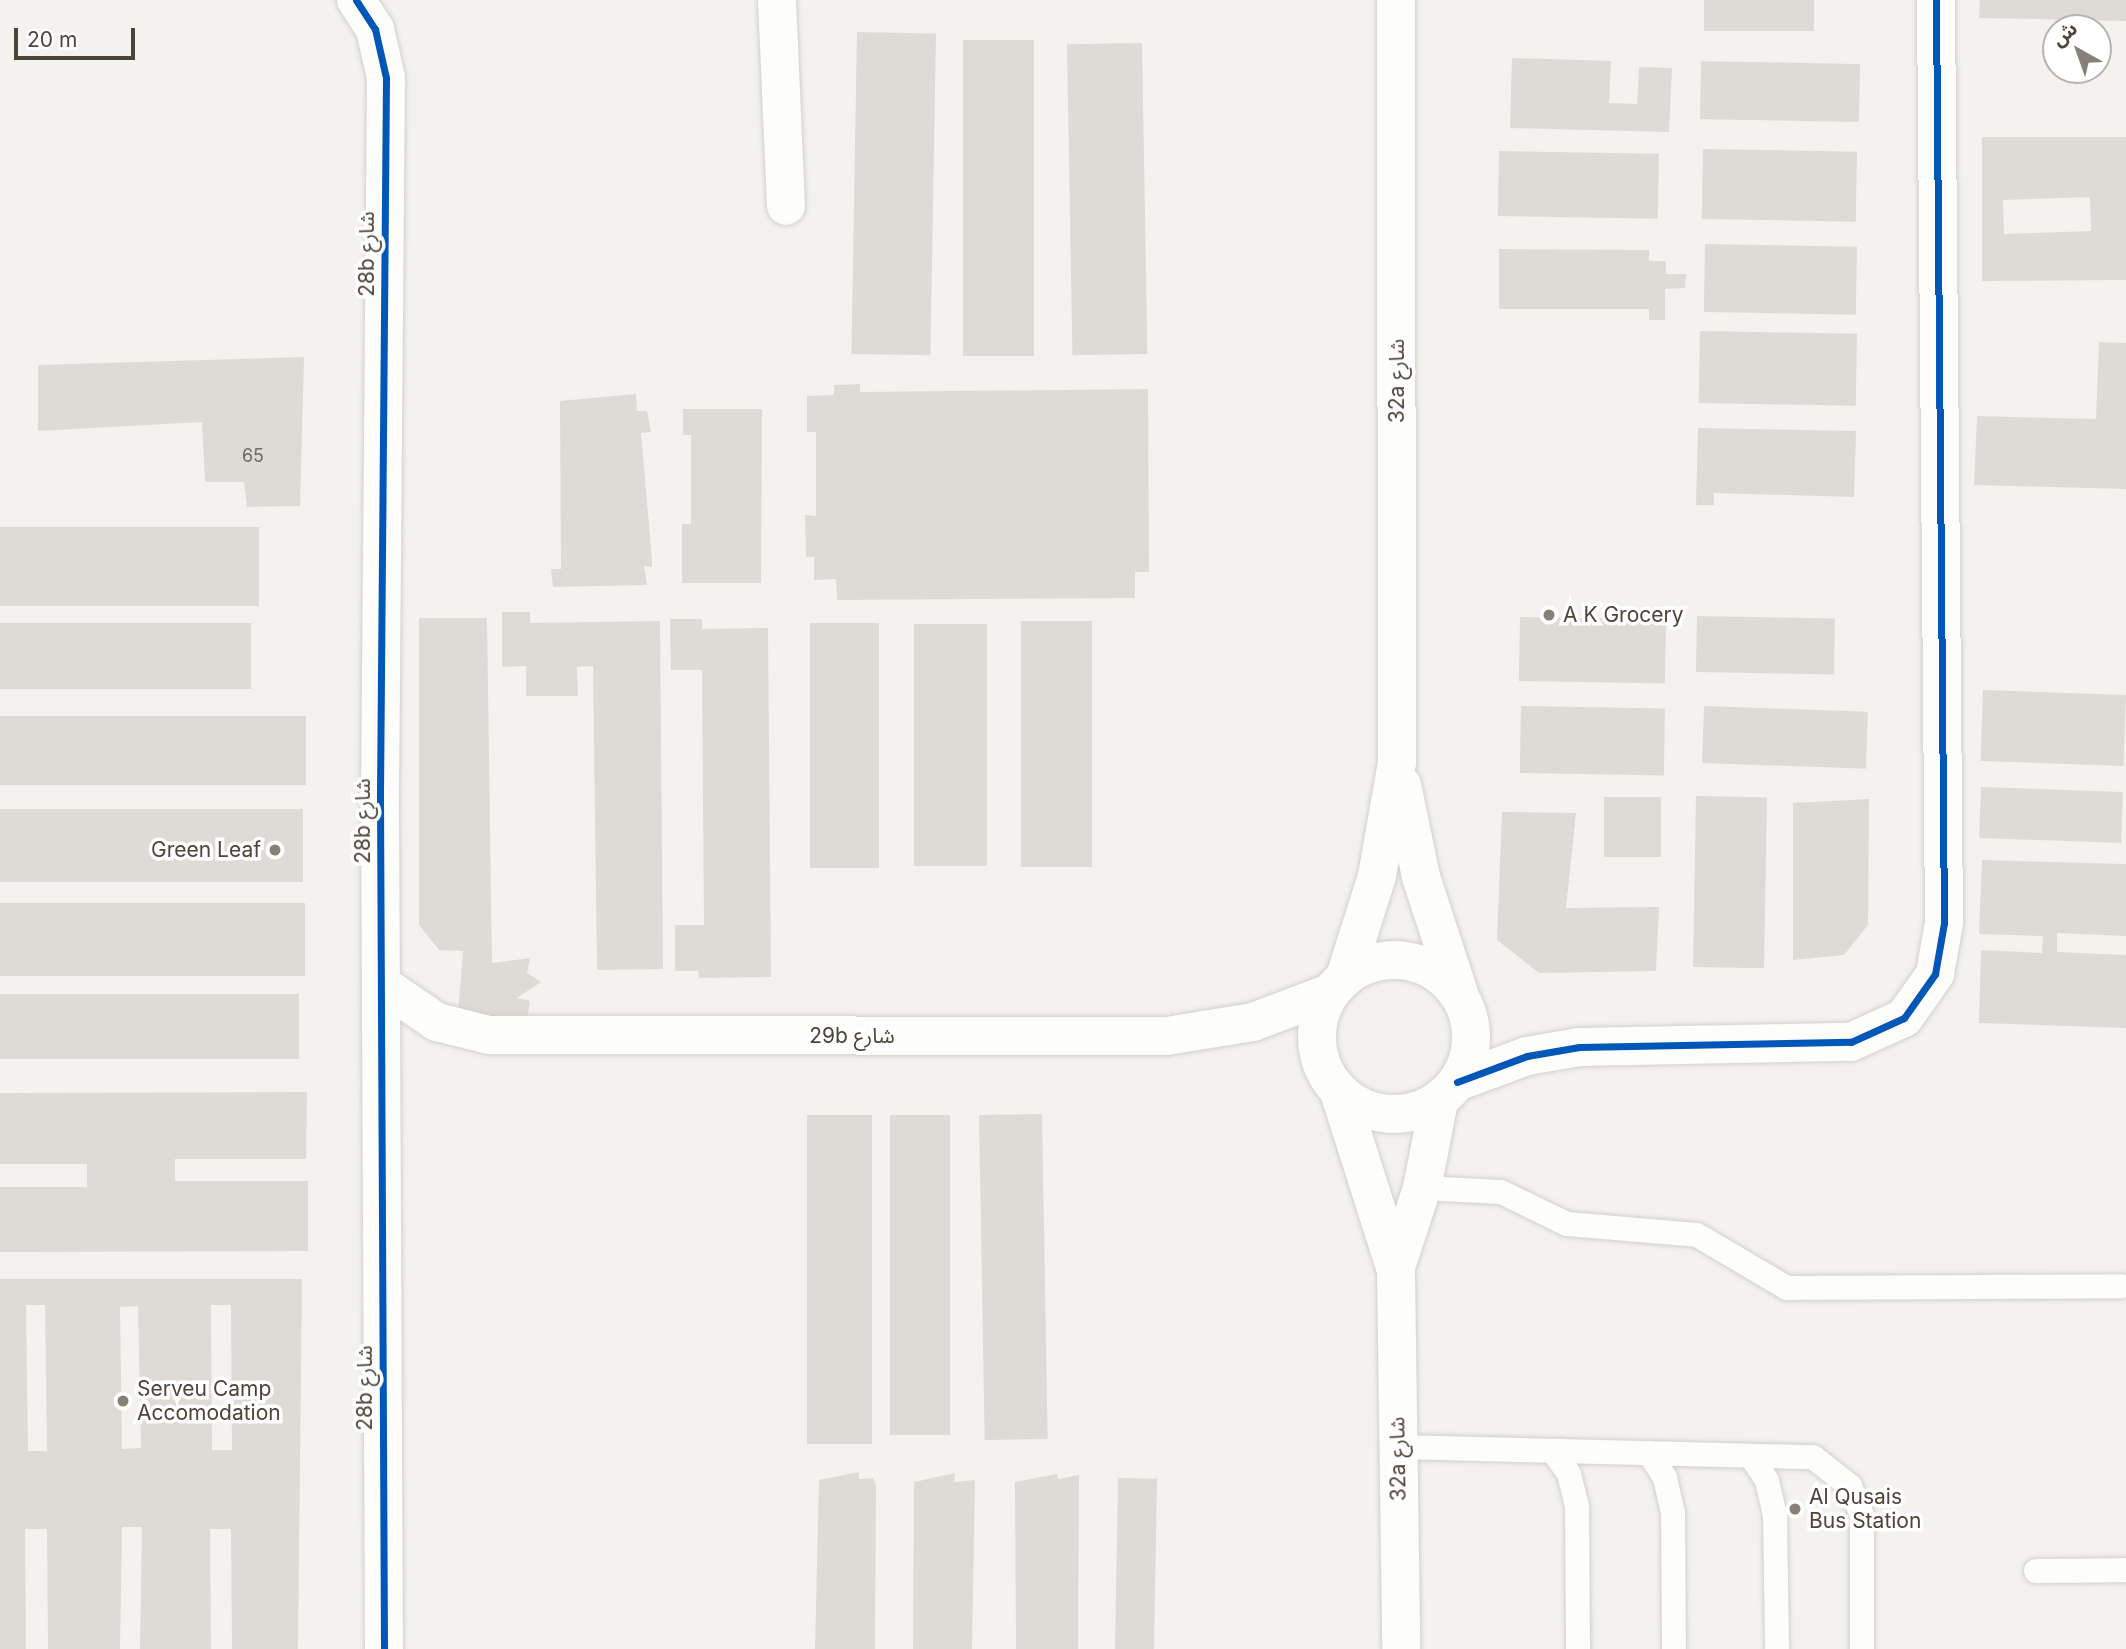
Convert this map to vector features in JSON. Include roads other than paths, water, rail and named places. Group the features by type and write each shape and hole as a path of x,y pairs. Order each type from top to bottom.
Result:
{"street":[{"name":"28b شارع","path":"356,0 374,29 386,78 381,984 384,1649"},
{"path":"776,0 786,206"},
{"name":"32a شارع","path":"1338,985 1377,876 1397,762 1396,0"},
{"path":"1448,1091 1472,1040 1461,998 1429,968 1408,961 1364,965 1338,985 1318,1024 1318,1056 1340,1094 1380,1114 1402,1115 1527,1056 1579,1047 1852,1042 1904,1018 1935,974 1944,923 1936,0"},
{"name":"32a شارع","path":"1397,762 1421,877 1461,998"},
{"name":"29b شارع","path":"381,984 437,1023 489,1035 1167,1036 1253,1022 1338,985"},
{"name":"32a شارع","path":"1396,1269 1422,1188 1448,1091"},
{"name":"32a شارع","path":"1340,1094 1396,1269 1401,1649"}],"lane":[{"path":"1422,1188 1501,1192 1566,1224 1697,1235 1787,1288 2121,1286"},
{"path":"1398,1447 1813,1457 1850,1486 1863,1532 1862,1649"},
{"path":"1553,1451 1569,1474 1577,1507 1578,1649"},
{"path":"1649,1453 1665,1478 1673,1512 1674,1649"},
{"path":"1751,1456 1767,1481 1775,1515 1777,1649"},
{"path":"2036,1571 2126,1570"}],"place":[{"name":"A K Grocery","path":"1549,615"},
{"name":"Green Leaf","path":"275,850"},
{"name":"Serveu Camp Accomodation","path":"123,1401"},
{"name":"Al Qusais Bus Station","path":"1795,1509"}]}
